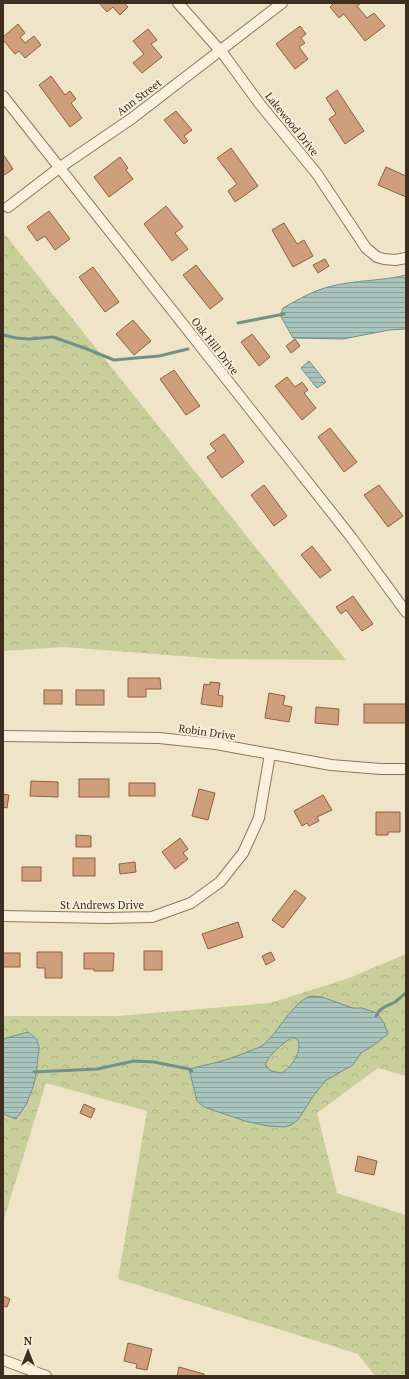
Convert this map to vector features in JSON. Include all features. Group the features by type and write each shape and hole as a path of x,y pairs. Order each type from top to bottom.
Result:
{"street":[{"name":"Lakewood Drive","path":"178,3 220,51 317,174 366,248 378,257 384,259 395,260 406,258"},
{"name":"Ann Street","path":"8,207 59,168 131,119 282,3"},
{"name":"Oak Hill Drive","path":"3,96 351,537 406,612"},
{"name":"Robin Drive","path":"3,736 159,738 216,744 331,765 406,769"},
{"name":"St Andrews Drive","path":"3,916 106,918 152,917 191,903 220,882 243,853 259,818 270,754"},
{"path":"3,1360 46,1376"}],"green space":[{"path":"3,232 346,660 219,659 64,647 3,651"},
{"path":"406,954 406,1076 378,1068 317,1113 337,1193 406,1215 406,1376 375,1376 358,1354 118,1279 147,1111 46,1083 3,1222 3,1016 118,1016 270,1003 349,978"}],"water":[{"path":"406,275 406,329 389,330 343,339 293,338 280,315 283,308 307,295 325,288 341,284"},
{"path":"309,361 326,382 317,388 301,368"},
{"path":"311,996 322,997 353,1008 362,1008 377,1013 384,1023 388,1034 361,1053 353,1065 325,1081 298,1120 291,1125 285,1127 268,1126 245,1121 204,1107 197,1101 189,1069 227,1059 261,1046 304,999","holes":["293,1037 298,1040 299,1049 297,1054 289,1067 282,1073 271,1071 265,1065 277,1049"]},
{"path":"28,1032 36,1039 39,1047 35,1081 26,1105 16,1119 3,1114 3,1039"}],"building":[{"path":"99,3 124,3 128,7 120,15 113,7 107,12"},
{"path":"334,3 361,3 357,6 367,18 374,13 385,26 365,41 344,14 339,18 330,7"},
{"path":"18,24 25,33 20,37 25,43 34,36 41,45 25,58 19,51 15,54 3,40 3,37"},
{"path":"300,26 306,34 301,38 305,43 299,47 308,59 295,69 276,44"},
{"path":"148,29 157,40 151,44 162,57 142,73 133,63 144,54 133,41"},
{"path":"51,76 65,95 70,91 76,99 71,103 82,118 70,127 39,85"},
{"path":"337,90 364,131 345,144 329,119 336,114 326,98"},
{"path":"176,111 192,130 184,136 188,141 184,144 164,120"},
{"path":"231,148 258,186 235,202 228,191 237,184 217,158"},
{"path":"3,154 13,169 3,176"},
{"path":"120,157 128,168 126,170 133,179 109,197 94,177"},
{"path":"386,167 406,176 406,197 378,185"},
{"path":"166,206 183,227 175,233 188,249 172,261 144,224"},
{"path":"49,211 70,239 55,250 45,236 37,241 27,227"},
{"path":"284,223 297,244 304,240 313,256 293,267 272,230"},
{"path":"325,259 329,266 318,273 313,265"},
{"path":"196,265 223,299 210,309 183,275"},
{"path":"93,267 119,302 105,312 79,277"},
{"path":"133,320 151,341 134,355 116,334"},
{"path":"252,334 270,357 259,366 241,342"},
{"path":"295,339 300,346 291,353 286,346"},
{"path":"174,370 200,406 186,415 160,379"},
{"path":"287,377 295,387 302,382 308,390 304,393 316,408 302,420 275,386"},
{"path":"330,428 357,462 344,472 318,437"},
{"path":"224,434 244,462 222,478 207,457 216,451 210,444"},
{"path":"264,485 287,516 274,526 251,495"},
{"path":"379,485 403,516 388,527 364,495"},
{"path":"312,546 331,570 320,578 301,555"},
{"path":"353,596 373,624 362,631 346,610 341,614 336,607"},
{"path":"128,678 160,678 161,689 146,689 146,697 128,697"},
{"path":"210,682 220,683 218,695 223,696 222,707 201,704 204,684 210,685"},
{"path":"44,690 62,690 62,704 44,704"},
{"path":"76,690 104,690 104,705 76,705"},
{"path":"269,693 285,696 283,705 292,707 289,722 265,718"},
{"path":"364,704 406,704 406,723 364,723"},
{"path":"316,707 339,709 338,725 315,723"},
{"path":"79,779 109,779 109,797 79,797"},
{"path":"31,781 58,782 58,797 30,796"},
{"path":"129,783 155,783 155,796 129,796"},
{"path":"199,789 215,793 208,820 192,816"},
{"path":"3,794 9,795 7,808 3,807"},
{"path":"323,795 332,810 317,817 319,821 309,826 307,823 302,826 294,811"},
{"path":"376,812 400,812 400,832 388,832 388,835 376,835"},
{"path":"76,835 91,836 91,847 76,847"},
{"path":"180,838 188,849 183,853 188,859 175,869 162,852"},
{"path":"73,858 95,858 95,876 73,876"},
{"path":"135,862 136,872 120,874 119,864"},
{"path":"22,867 41,867 41,881 22,881"},
{"path":"295,890 306,898 283,928 272,920"},
{"path":"238,922 243,937 208,949 202,934"},
{"path":"144,951 162,951 162,970 144,970"},
{"path":"37,952 62,952 62,978 45,978 45,968 37,968"},
{"path":"271,952 275,960 266,965 262,956"},
{"path":"3,953 20,953 20,967 3,967"},
{"path":"84,953 114,953 113,971 94,971 94,969 84,969"},
{"path":"84,1104 95,1109 91,1118 80,1113"},
{"path":"358,1156 377,1161 374,1175 355,1171"},
{"path":"3,1296 10,1299 7,1307 3,1306"},
{"path":"128,1343 152,1349 147,1370 136,1368 137,1364 124,1361"},
{"path":"179,1367 204,1374 204,1376 177,1376"}],"waterway":[{"path":"238,323 284,314"},
{"path":"3,335 29,339 53,337 114,360 159,356 188,349"},
{"path":"376,1016 382,1009 395,1002 406,993"},
{"path":"34,1072 97,1069 134,1061 154,1062 189,1069 192,1071"}]}
